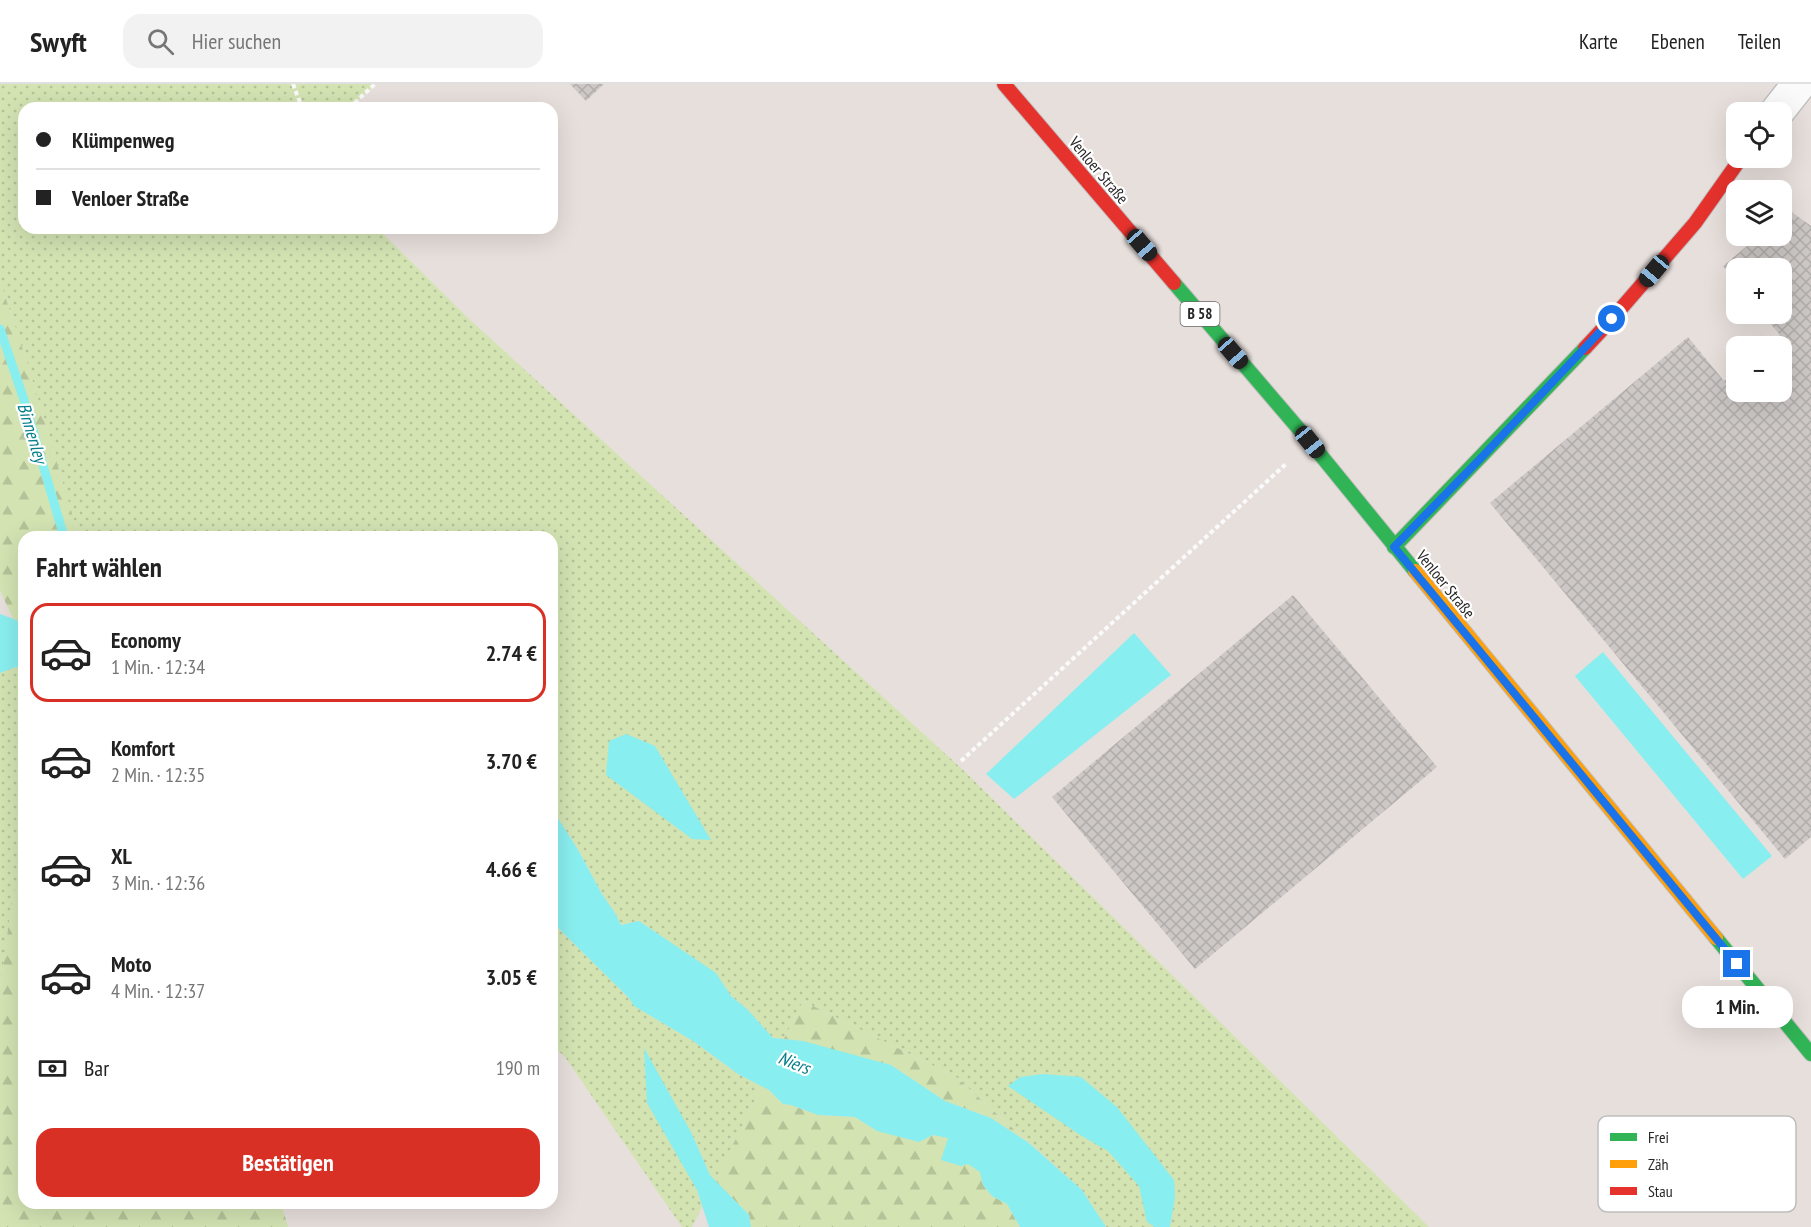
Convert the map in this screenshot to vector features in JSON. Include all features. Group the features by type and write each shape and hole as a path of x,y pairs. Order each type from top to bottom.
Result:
{"main road":[{"name":"Venloer Straße","path":"1004,84 1310,442 1811,1054"},
{"path":"1394,547 1612,319 1695,222 1734,168"}],"street":[{"path":"1785,102 1799,84"}],"path":[{"path":"293,84 300,102"},
{"path":"356,102 375,84"},
{"path":"961,761 1310,442"}],"green space":[{"path":"0,84 375,84 356,102 18,102 18,234 383,234 467,317 963,770 1429,1227 1106,1227 1082,1190 956,1077 803,1001 784,1039 773,1038 747,1009 731,996 715,973 639,921 621,925 558,818 558,531 77,531 27,362 0,281"},
{"path":"0,281 27,362 77,531 18,531 18,621 13,619 0,590"},
{"path":"18,668 18,888 13,892 0,989 0,673"},
{"path":"18,888 18,1209 283,1209 288,1227 0,1227 0,989 13,892"},
{"path":"558,928 629,998 634,1006 693,1041 738,1074 762,1086 715,1181 710,1175 691,1132 697,1190 702,1207 692,1227 682,1227 565,1057 558,1051"},
{"path":"803,1001 956,1077 1029,1143 991,1118 945,1101 891,1065 784,1039"},
{"path":"762,1086 783,1104 818,1115 855,1117 877,1131 948,1138 968,1163 980,1172 983,1185 992,1196 1007,1204 1020,1227 751,1227 749,1215 715,1181"}],"water":[{"path":"0,614 18,621 18,668 0,673"},
{"path":"1134,633 1171,675 1014,799 986,774"},
{"path":"1603,652 1772,856 1743,879 1575,676"},
{"path":"626,734 655,746 711,840 692,839 606,775 609,741"},
{"name":"Niers","path":"558,818 621,925 639,921 716,973 731,996 747,1009 773,1038 803,1041 891,1065 945,1101 991,1118 1029,1143 1082,1190 1106,1227 1020,1227 1007,1204 992,1196 983,1185 980,1172 968,1164 961,1166 941,1160 948,1138 933,1135 919,1142 877,1131 855,1117 818,1115 783,1104 769,1090 738,1074 693,1041 634,1006 629,998 558,928"},
{"path":"644,1048 691,1132 710,1175 749,1215 751,1227 709,1227 697,1190 647,1103"},
{"path":"1044,1074 1081,1077 1117,1107 1174,1180 1175,1197 1170,1227 1155,1227 1147,1222 1139,1186 1108,1151 1080,1135 1008,1086 1020,1077"}],"building":[{"path":"570,84 604,84 586,101"},
{"path":"1792,212 1811,226 1811,837 1785,859 1490,503 1688,337 1724,381 1726,379 1726,402 1792,402 1792,336 1779,336 1771,324 1792,324 1792,258 1733,258 1747,246 1792,246"},
{"path":"1293,595 1437,767 1195,969 1052,797"}],"waterway":[{"name":"Binnenley","path":"0,329 24,400 62,531"}],"traffic: fast":[{"path":"1174,283 1310,442 1415,571"},
{"path":"1394,547 1585,348"},
{"path":"1716,938 1811,1054"}],"traffic: slow":[{"path":"1415,571 1716,938"}],"traffic: jam":[{"path":"1004,84 1174,283"},
{"path":"1585,348 1695,223 1734,168"}],"route":[{"path":"1612,319 1394,547 1737,964"}]}
